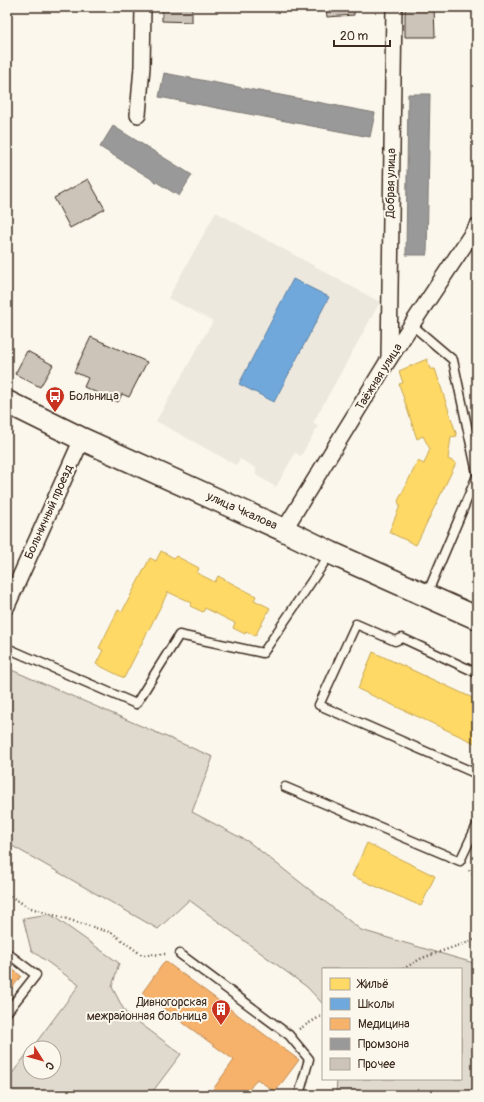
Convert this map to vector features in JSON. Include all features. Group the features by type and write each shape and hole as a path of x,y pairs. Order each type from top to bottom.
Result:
{"main road":[{"name":"улица Чкалова","path":"7,402 82,439 477,618"}],"street":[{"path":"138,115 142,67 143,7"},
{"name":"Добрая улица","path":"389,359 394,7"},
{"name":"Таёжная улица","path":"284,530 389,359 477,226"},
{"name":"Больничный проезд","path":"7,606 82,439"}],"lane":[{"path":"412,325 453,360 477,473"},
{"path":"427,595 477,476"},
{"path":"7,648 136,704 179,635 262,653 331,553"},
{"path":"477,673 402,638 395,641 356,624 319,705 477,774"},
{"path":"285,787 460,861 477,825"},
{"path":"7,953 36,975 7,1012"},
{"path":"180,954 289,1036 309,1059 299,1095"}],"path":[{"path":"7,894 28,907 112,933 142,955 180,954"},
{"path":"405,968 422,958 477,939"},
{"path":"289,1036 322,1016"}],"shaded area":[{"path":"216,212 380,302 313,423 318,426 301,456 295,453 276,487 256,475 256,468 240,459 236,465 156,421 213,321 168,298"},
{"path":"7,668 213,757 192,812 249,842 361,930 477,964 477,1095 336,1095 337,1080 462,1080 462,968 322,968 322,1003 307,987 189,900 158,929 7,843"},
{"path":"50,914 119,963 112,987 125,1012 181,1054 150,1095 7,1095 7,1080 22,1060 22,1080 62,1080 62,1040 38,1040 79,985 31,950 23,918"}],"building: Жильё":[{"path":"427,359 430,369 435,369 457,436 451,437 448,459 456,463 416,545 389,532 400,506 398,501 418,461 424,464 430,449 423,436 417,439 399,384 403,383 399,371"},
{"path":"161,551 174,558 176,556 199,568 197,573 215,582 218,576 256,596 254,600 270,608 255,636 246,631 245,634 233,628 235,623 205,608 203,612 190,606 192,603 168,592 124,678 96,664 103,650 99,648 118,610 122,612 150,558 156,561"},
{"path":"373,652 477,700 477,744 358,689"},
{"path":"367,843 435,876 421,906 352,876"}],"building: Школы":[{"path":"293,279 329,297 274,402 239,384"}],"building: Медицина":[{"name":"Дивногорская межрайонная больница","path":"165,961 299,1060 275,1092 257,1079 245,1095 209,1095 234,1060 142,993"},
{"path":"7,965 21,976 7,995"}],"building: Промзона":[{"path":"164,73 375,113 370,137 159,97"},
{"path":"408,94 430,94 427,255 406,255"},
{"path":"113,126 192,175 179,196 100,147"}],"building: Прочее":[{"path":"162,7 192,7 192,22 162,21"},
{"path":"326,7 354,7 354,15 327,17"},
{"path":"405,7 434,7 435,37 405,37"},
{"path":"88,179 105,209 70,228 54,198"},
{"path":"91,337 147,362 129,397 122,394 118,402 84,387 88,378 74,372"},
{"path":"27,351 53,365 40,387 15,374"}],"place":[{"name":"Больница","path":"55,413"},
{"name":"Дивногорская межрайонная больница","path":"221,1026"}]}
